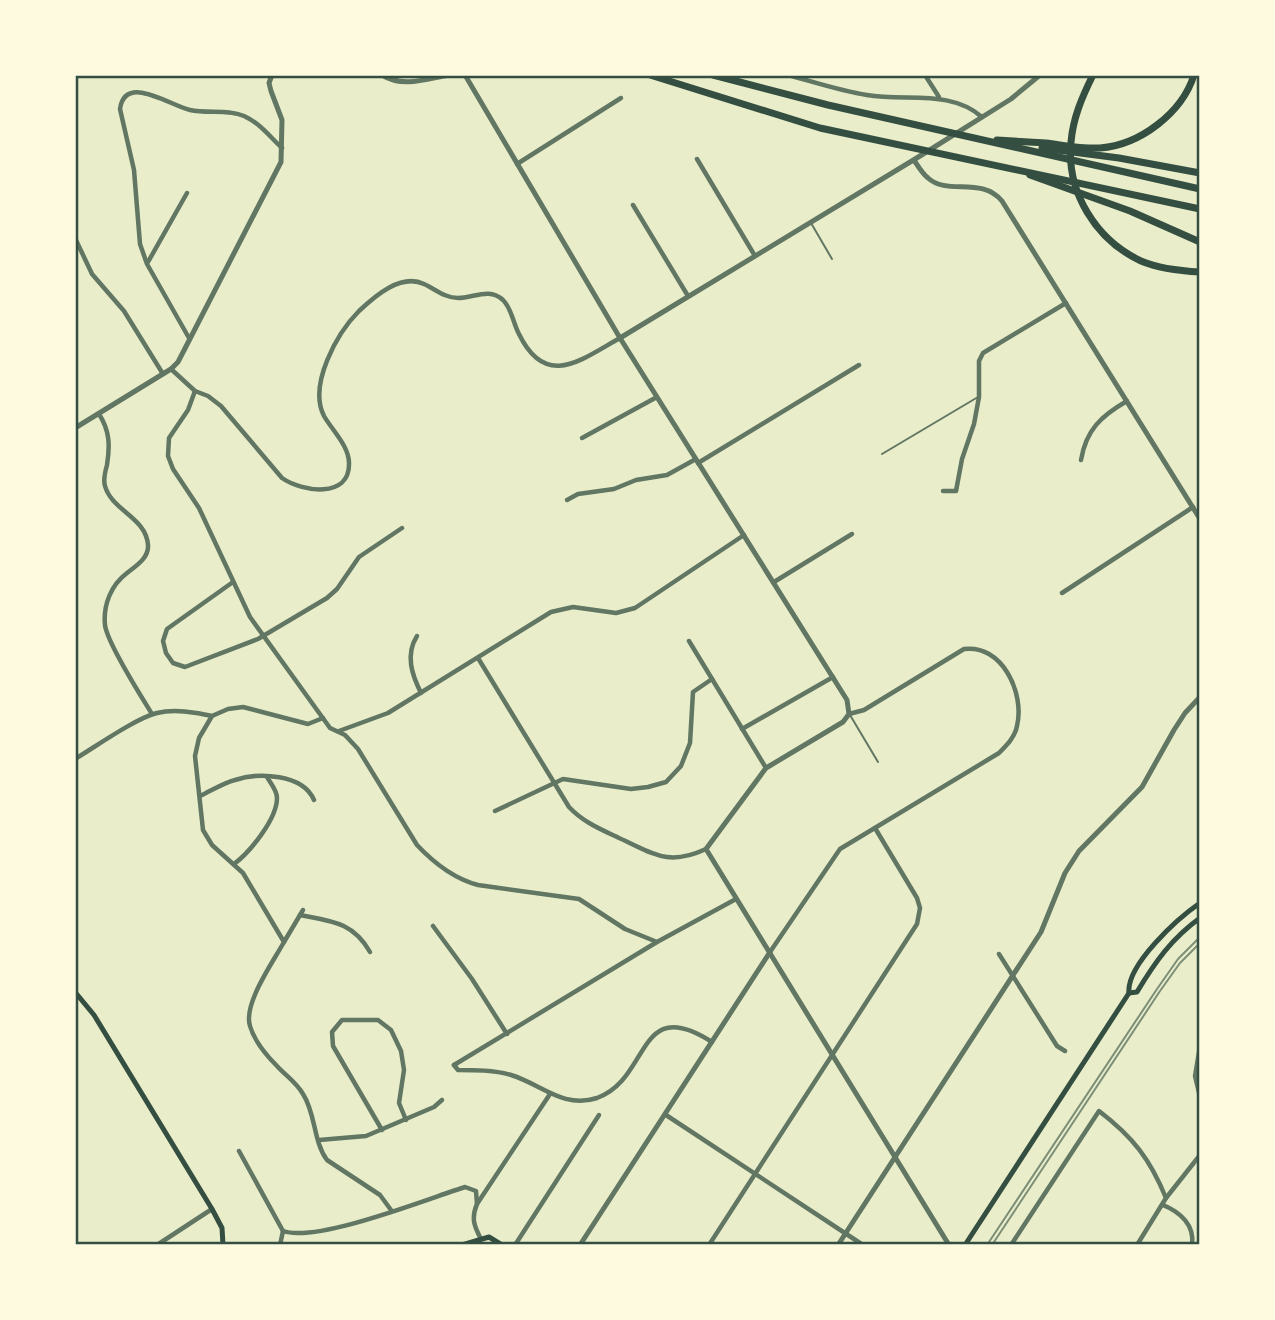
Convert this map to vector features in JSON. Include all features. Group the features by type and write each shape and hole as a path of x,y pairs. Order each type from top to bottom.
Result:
{"highway":[{"path":"650,75 820,128 1200,209"},
{"path":"713,75 928,128 1200,189"},
{"path":"1093,75 1076,116 1070,157 1074,184 1092,219 1113,242 1132,256 1153,265 1200,272"},
{"path":"975,139 1085,148 1116,145 1139,136 1166,118 1186,93 1194,75"},
{"path":"975,139 1119,158 1200,173"},
{"path":"1003,165 1130,211 1200,242"}],"main road":[{"path":"965,1245 1129,993 1128,985 1160,936 1200,903"},
{"path":"1129,993 1136,992 1155,961 1180,932 1200,918"},
{"path":"75,992 94,1015 212,1209 222,1228 223,1245"},
{"path":"462,1245 489,1237 502,1245"}],"street":[{"path":"75,429 178,362 281,162 282,120 271,91 272,75"},
{"path":"382,75 406,83 449,75"},
{"path":"465,75 620,338 834,676 847,700 849,714"},
{"path":"789,75 866,95 898,99 939,98 968,108 982,117"},
{"path":"925,75 939,98"},
{"path":"171,369 195,391 222,406 282,478 313,490 326,490 344,478 349,461 346,450 321,409 319,391 325,367 333,346 349,321 391,287 410,281 421,282 454,298 489,293 496,295 508,306 527,347 542,361 554,366 573,364 982,117 1011,99 1040,75"},
{"path":"189,338 147,264 140,244 134,170 120,109 125,96 137,92 189,110 236,113 262,126 282,148"},
{"path":"517,164 621,98"},
{"path":"697,159 755,256"},
{"path":"914,159 925,176 935,182 982,188 997,195 1200,519"},
{"path":"147,264 187,193"},
{"path":"633,205 688,296"},
{"path":"75,238 92,274 124,311 163,374"},
{"path":"943,491 956,491 962,459 974,424 982,353 1066,303"},
{"path":"566,500 578,494 614,489 636,480 667,475 697,461 859,365"},
{"path":"195,391 188,410 169,438 168,456 173,469 199,508 250,617 330,728 345,735 358,749 417,845 424,853 463,880 478,885 579,899 625,929 657,942"},
{"path":"582,438 657,397"},
{"path":"1081,460 1092,428 1105,415 1127,401"},
{"path":"99,414 106,425 109,440 105,485 109,496 141,526 146,533 149,548 143,561 120,578 111,591 105,627 152,715"},
{"path":"1062,593 1193,507"},
{"path":"233,582 167,629 163,641 168,657 177,665 189,667 263,636 327,598 340,586 359,557 402,528"},
{"path":"774,582 852,534"},
{"path":"338,732 388,713 551,612 581,607 616,613 635,607 744,535"},
{"path":"417,636 412,643 410,667 421,693"},
{"path":"690,641 766,768"},
{"path":"478,658 569,807 578,817 645,852 675,857 706,849 766,768 840,725 849,714 864,710 964,649 985,650 998,660 1018,699 1017,728 999,753 840,849 580,1245"},
{"path":"742,729 834,676"},
{"path":"495,810 563,779 631,789 648,788 666,782 681,766 690,743 693,692 712,679"},
{"path":"838,1245 1041,932 1065,873 1079,851 1142,787 1174,730 1200,697"},
{"path":"75,759 161,712 212,716 228,709 243,707 308,724 323,718"},
{"path":"212,716 199,737 195,751 204,834 212,845 243,873 284,942"},
{"path":"200,796 236,779 267,777 295,780 302,784 314,800"},
{"path":"234,864 258,842 276,804 276,794 267,777"},
{"path":"709,1245 918,924 920,908 916,898 875,828"},
{"path":"706,849 950,1245"},
{"path":"713,1042 689,1028 670,1027 652,1038 621,1083 607,1094 593,1099 570,1100 550,1094 511,1075 458,1070 454,1065 657,942 738,898"},
{"path":"370,952 361,938 346,926 302,913 258,989 248,1014 250,1027 264,1051 303,1093 322,1152 329,1163 380,1195 391,1210"},
{"path":"433,926 472,979 507,1034"},
{"path":"999,954 1057,1046 1065,1051"},
{"path":"382,1130 332,1046 332,1032 342,1020 379,1020 395,1035 404,1070 399,1103 406,1120"},
{"path":"1200,1046 1195,1076 1200,1097"},
{"path":"481,1239 472,1215 477,1204 550,1094"},
{"path":"319,1140 366,1136 434,1107 442,1100"},
{"path":"1011,1245 1099,1111 1133,1140 1148,1160 1166,1198"},
{"path":"515,1245 599,1115"},
{"path":"666,1115 863,1245"},
{"path":"239,1151 283,1231 280,1245"},
{"path":"1137,1245 1166,1198 1200,1155"},
{"path":"283,1231 297,1234 341,1227 468,1186 476,1191 477,1204"},
{"path":"1163,1205 1178,1213 1186,1222 1194,1240 1192,1245"},
{"path":"158,1245 212,1209"}],"lane":[{"path":"810,223 832,260"},
{"path":"882,454 979,397"},
{"path":"849,714 878,762"}],"tram line":[{"path":"992,1245 1160,991 1180,963 1200,943"}],"railway":[{"path":"987,1245 1157,989 1178,959 1200,937"}]}
